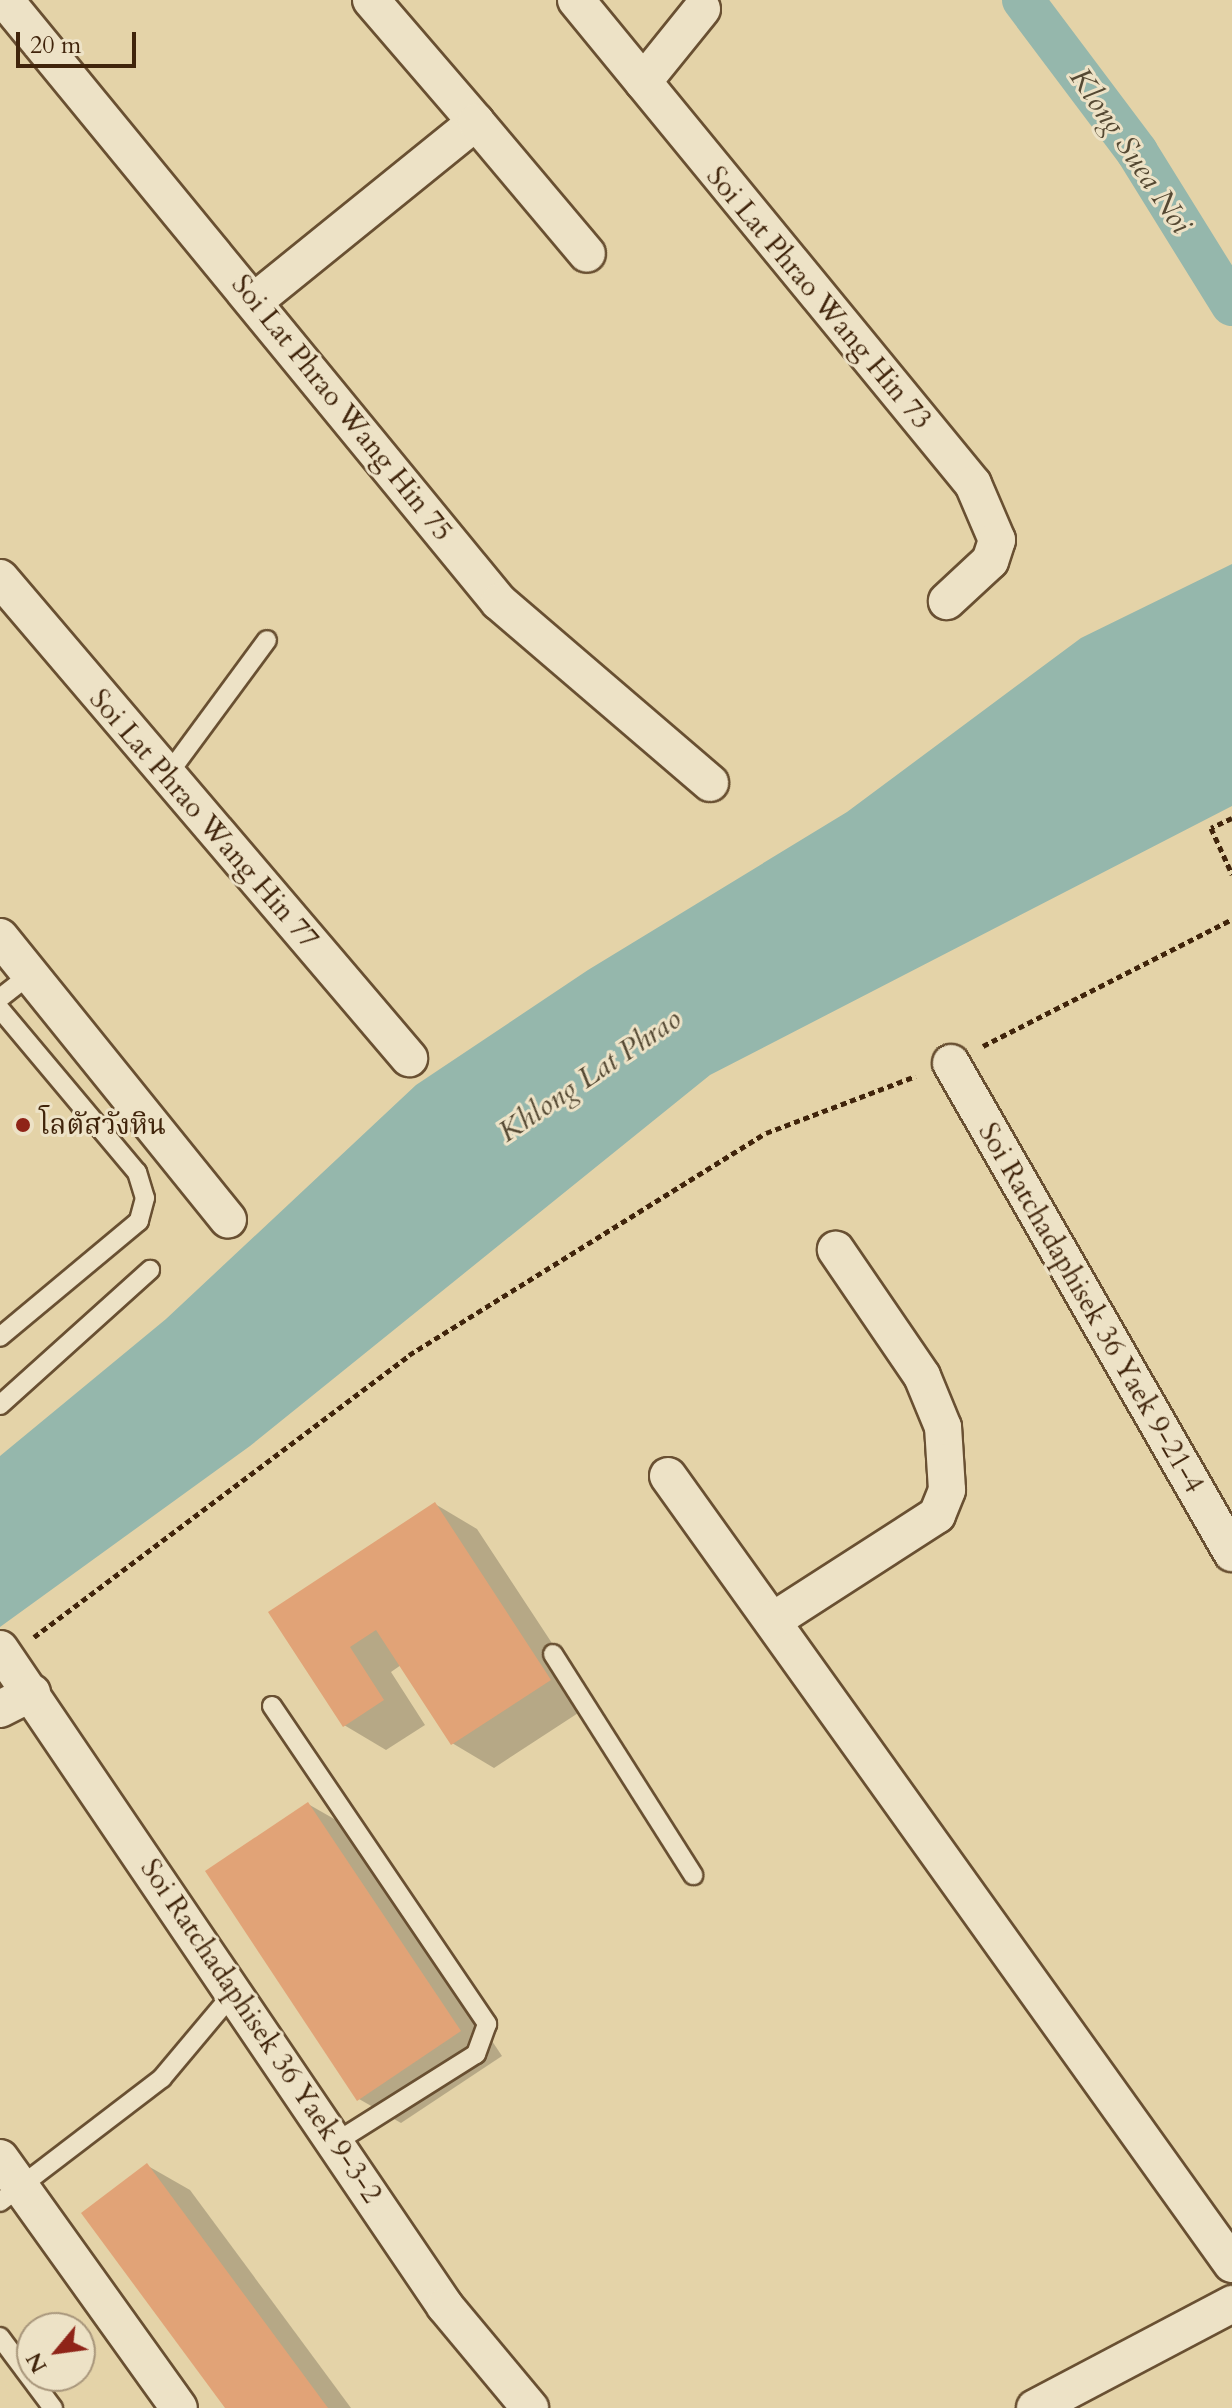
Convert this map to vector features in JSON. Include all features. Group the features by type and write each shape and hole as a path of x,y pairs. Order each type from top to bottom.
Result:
{"street":[{"name":"Soi Lat Phrao Wang Hin 75","path":"5,0 256,300 499,602 710,783"},
{"path":"371,0 587,254"},
{"name":"Soi Lat Phrao Wang Hin 73","path":"576,0 973,484 997,540 990,561 947,601"},
{"path":"643,82 702,9"},
{"path":"256,300 476,122"},
{"name":"Soi Lat Phrao Wang Hin 77","path":"1,583 409,1058"},
{"path":"0,937 228,1220"},
{"name":"Soi Ratchadaphisek 36 Yaek 9-21-4","path":"951,1063 1232,1553"},
{"path":"774,1620 937,1515 947,1490 943,1427 922,1376 836,1250"},
{"path":"668,1476 1232,2264"},
{"name":"Soi Ratchadaphisek 36 Yaek 9-3-2","path":"4,1653 16,1701 235,1991 445,2306 530,2408"},
{"path":"0,2158 10,2195 179,2408"},
{"path":"1035,2408 1232,2304"}],"lane":[{"path":"166,777 267,640"},
{"path":"0,998 31,974"},
{"path":"0,1009 137,1172 145,1198 139,1221 0,1337"},
{"path":"0,1405 150,1270"},
{"path":"553,1654 693,1875"},
{"path":"272,1706 487,2024 476,2054 336,2142"},
{"path":"10,2195 162,2078 235,1991"},
{"path":"0,2337 53,2408"}],"path":[{"path":"1232,818 1211,828 1232,874"},
{"path":"4,1653 423,1347 766,1133 951,1063 1232,919"}],"water":[{"name":"Khlong Lat Phrao","path":"1232,564 1232,806 710,1075 250,1446 0,1627 0,1456 166,1319 416,1085 588,970 847,812 1081,638"}],"building":[{"path":"435,1502 551,1680 451,1745 376,1630 350,1647 384,1700 343,1727 268,1612"},
{"path":"308,1802 461,2031 357,2101 205,1871"},
{"path":"147,2163 328,2408 225,2408 81,2213"}],"waterway":[{"name":"Klong Suea Noi","path":"1023,0 1137,152 1232,305"}],"place":[{"name":"โลตัสวังหิน","path":"23,1125"}]}
